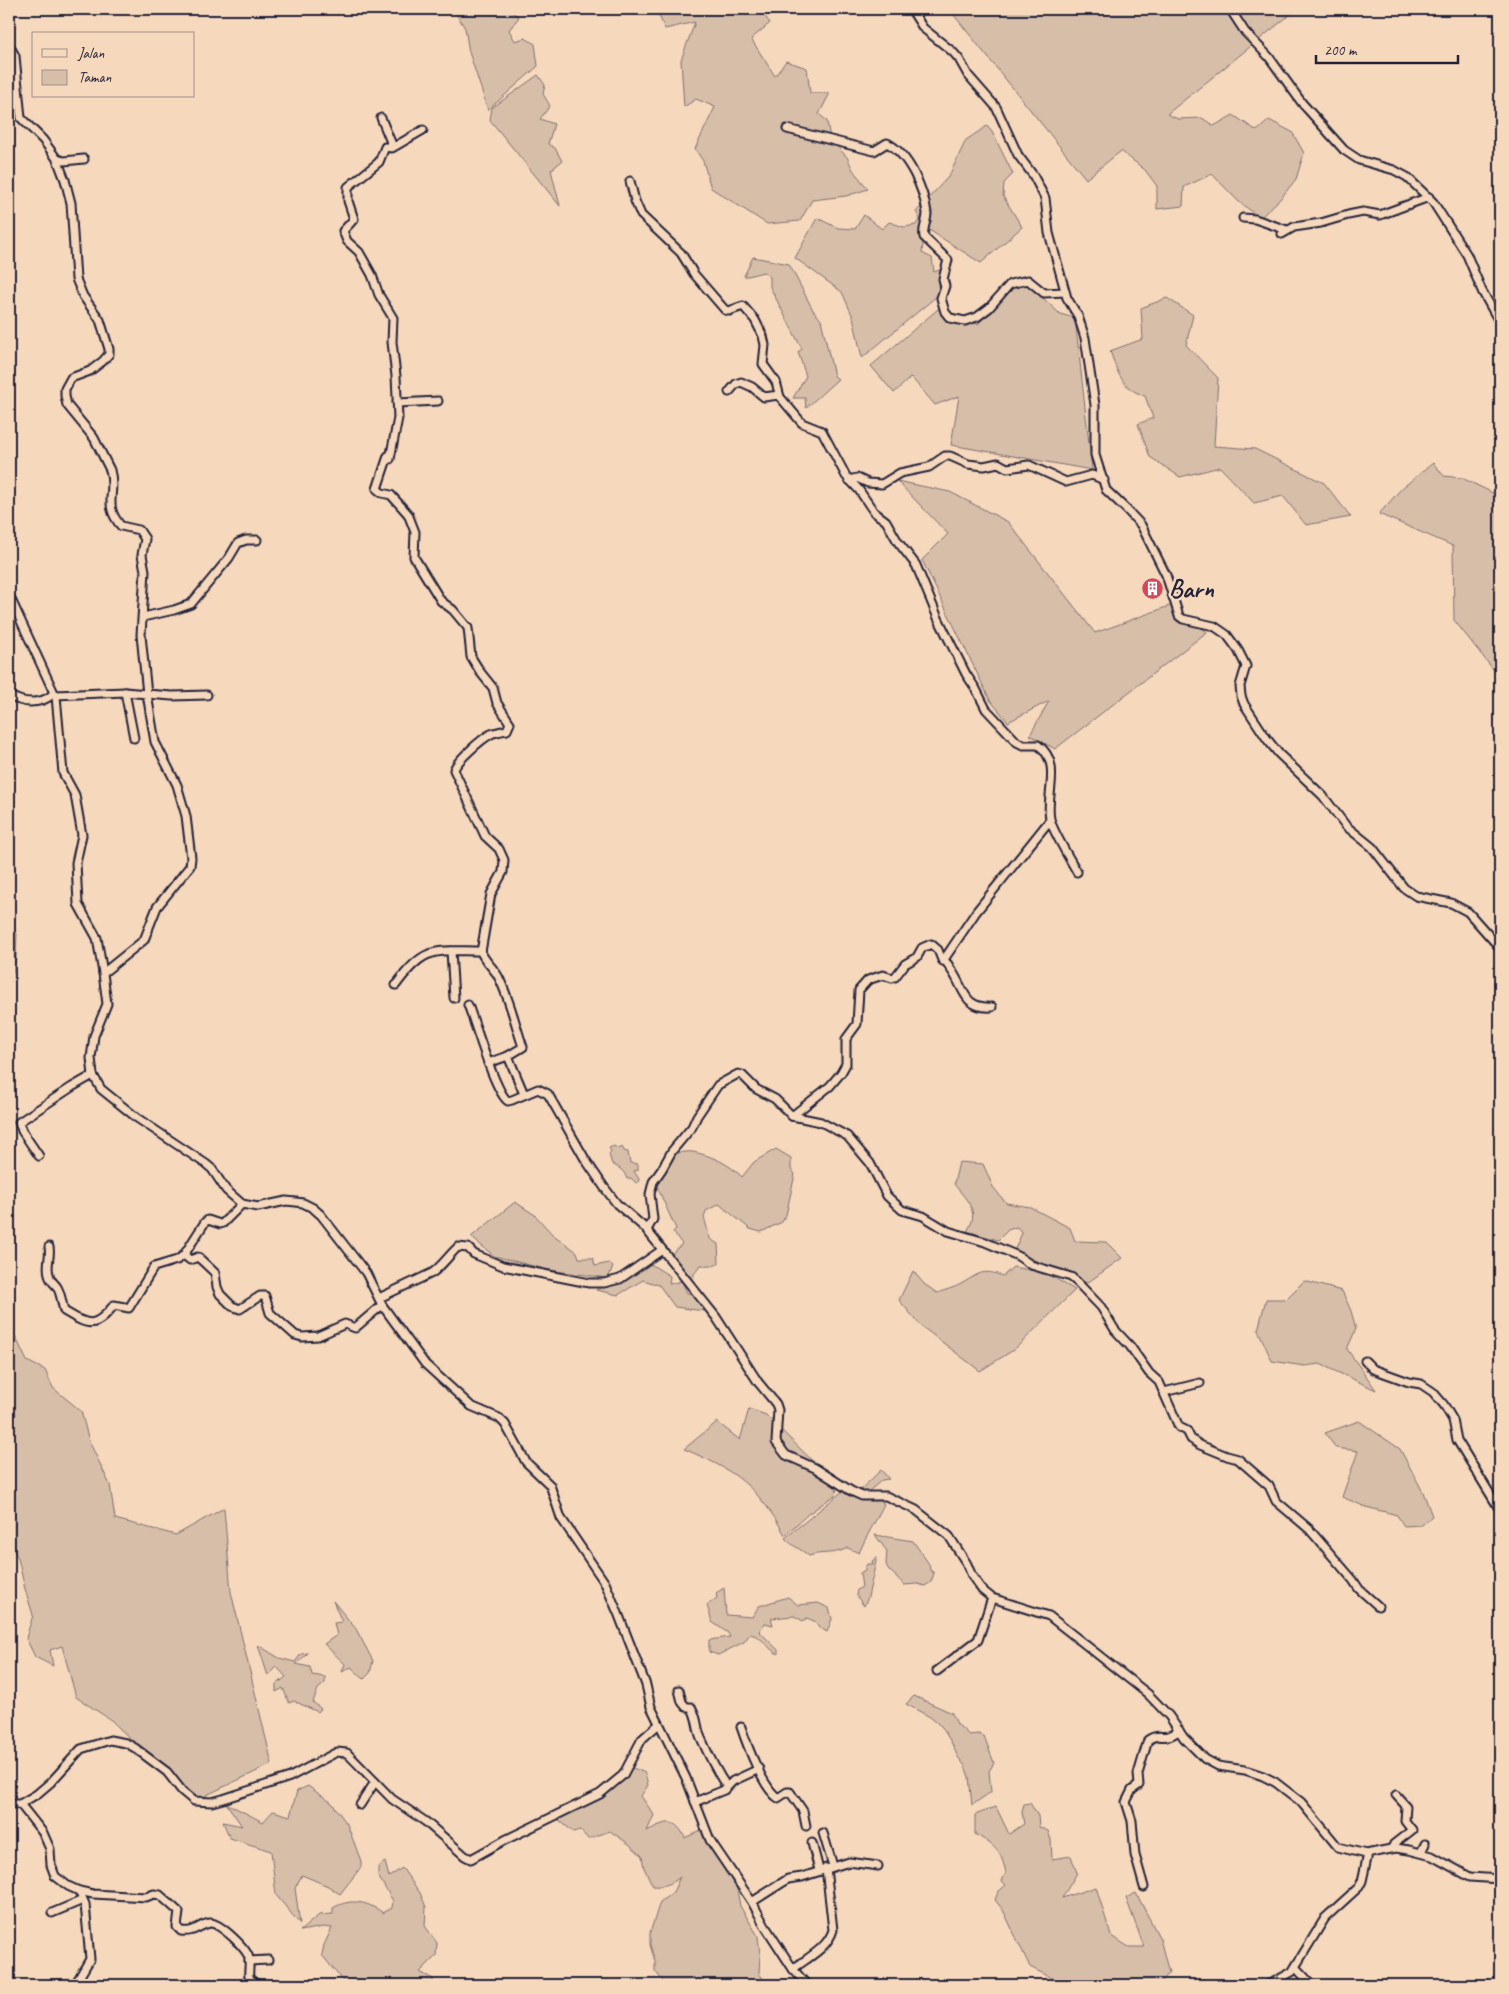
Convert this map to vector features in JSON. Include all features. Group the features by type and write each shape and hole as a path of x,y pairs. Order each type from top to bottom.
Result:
{"street":[{"path":"911,9 923,28 959,59 968,75 993,103 1018,155 1033,175 1045,198 1049,233 1065,292 1078,316 1085,338 1094,405 1095,455 1109,494 1141,526 1166,575 1176,612 1183,619 1214,626 1227,635 1238,650 1246,666 1240,686 1244,704 1267,739 1279,754 1323,796 1346,826 1372,847 1404,888 1416,896 1451,904 1468,912 1500,948"},
{"path":"1230,9 1245,32 1270,57 1302,103 1344,150 1359,160 1394,170 1407,177 1429,197 1467,255 1482,291 1500,323"},
{"path":"9,44 15,56 22,118 43,140 57,159 65,180 71,203 77,283 100,320 109,349 104,361 90,371 71,378 64,396 67,405 94,438 110,470 112,480 110,507 112,514 121,526 137,529 145,539 142,558 145,570 142,645 147,694 155,742 177,785 186,816 191,858 190,866 157,907 144,940 103,973"},
{"path":"381,118 393,147"},
{"path":"787,129 874,151 886,143 896,149 912,169 924,195 926,213 924,237 948,260 943,279 945,286 941,298 944,312 950,318 972,319 989,308 1008,285 1026,280 1031,281 1044,293 1065,292"},
{"path":"423,130 393,147 385,147 380,162 348,187 348,201 354,219 343,231 348,241 360,254 393,318 392,342 398,420 389,457 377,488 382,493 391,495 408,514 415,532 414,557 441,601 454,611 468,628 471,657 493,690 497,703 510,724 507,730 486,738 469,751 455,768 455,773 485,836 499,849 504,860 504,872 491,894 481,951 483,957 496,972 501,982 523,1046 508,1056 488,1063"},
{"path":"57,159 64,161 84,159"},
{"path":"630,181 634,201 641,215 681,253 696,276 726,310 729,311 743,306 755,320 764,341 764,364 776,382 779,395 786,406 802,423 822,431 849,480 859,490 874,512 886,522 898,542 919,569 938,618 986,710 1017,742 1023,745 1038,745 1047,755 1052,765 1050,820 1077,872"},
{"path":"1243,218 1255,219 1285,232 1294,227 1321,223 1363,212 1380,215 1429,197"},
{"path":"729,392 736,384 741,382 752,386 764,397 779,395"},
{"path":"397,403 438,401"},
{"path":"849,480 858,478 868,484 882,484 900,473 929,467 945,456 950,456 974,465 984,466 998,463 1007,468 1029,464 1066,482 1092,475 1104,480"},
{"path":"143,617 191,604 229,558 236,545 244,540 257,540"},
{"path":"9,595 55,695 63,773 75,795 80,814 82,842 76,863 78,904 97,938 107,1004 94,1036 91,1058 93,1075 101,1089 113,1100 212,1169 223,1186 242,1204 258,1207 286,1201 304,1203 313,1208 366,1273 381,1301 424,1364 471,1406 499,1418 505,1424 526,1462 550,1486 561,1518 605,1583 646,1685 651,1707 686,1778 710,1840 752,1902 793,1969 807,1985"},
{"path":"125,692 134,738"},
{"path":"9,695 24,702 55,695 125,692 172,696 206,695"},
{"path":"943,960 976,912 1050,820"},
{"path":"792,1116 830,1086 844,1069 846,1064 846,1039 857,1024 859,990 863,984 880,975 895,977 905,964 916,957 922,948 929,944 937,949 943,960 948,962 971,1004 978,1007 992,1007"},
{"path":"396,985 407,970 418,960 437,950 481,951"},
{"path":"451,951 454,998"},
{"path":"468,1004 488,1063 505,1099 512,1100 538,1089 548,1094 585,1159 604,1187 617,1204 646,1230 716,1317 758,1382 776,1404 778,1410 776,1442 782,1451 862,1496 886,1496 916,1510 949,1536 967,1564 972,1576 982,1590 992,1598 1049,1616 1148,1694 1174,1721 1187,1741 1212,1764 1245,1770 1263,1776 1288,1792 1301,1802 1338,1847 1368,1854 1392,1848 1421,1852 1470,1877 1500,1879"},
{"path":"508,1056 524,1094"},
{"path":"646,1230 654,1219 650,1194 652,1182 672,1151 692,1128 697,1116 720,1083 738,1074 742,1075 756,1089 775,1099 792,1116 821,1122 847,1136 870,1163 887,1196 902,1210 923,1216 948,1231 985,1242 1018,1256 1031,1265 1071,1277 1077,1282 1104,1311 1115,1330 1132,1349 1149,1373 1159,1382 1179,1427 1187,1431 1191,1439 1200,1445 1238,1459 1269,1486 1276,1501 1309,1529 1354,1580 1359,1589 1378,1606"},
{"path":"39,1156 22,1131 19,1122 93,1075"},
{"path":"49,1247 48,1272 51,1282 58,1288 64,1311 93,1324 99,1322 114,1305 120,1308 129,1307 154,1267 177,1260 184,1255 204,1222 208,1220 220,1224 223,1223 242,1204"},
{"path":"184,1255 190,1260 198,1257 211,1268 215,1273 218,1291 232,1306 240,1309 260,1296 265,1296 270,1313 290,1332 302,1337 318,1336 345,1324 355,1328 381,1301 424,1279 439,1269 446,1257 458,1247 468,1248 474,1254 502,1266 596,1283 620,1278 662,1250"},
{"path":"1365,1361 1373,1369 1419,1384 1433,1392 1453,1420 1457,1440 1500,1510"},
{"path":"1164,1392 1200,1382"},
{"path":"937,1671 978,1640 992,1598"},
{"path":"679,1690 683,1703 686,1707 691,1707 696,1715 699,1734 708,1756 727,1787"},
{"path":"9,1804 20,1804 51,1782 81,1749 110,1740 126,1743 135,1748 167,1772 189,1798 200,1803 223,1800 290,1777 341,1751 347,1753 392,1799 426,1822 471,1859 505,1840 600,1794 623,1775 642,1739 659,1724"},
{"path":"741,1727 752,1756 770,1791 777,1798 790,1792 803,1811 806,1826"},
{"path":"1144,1887 1135,1855 1132,1821 1126,1802 1132,1790 1139,1785 1138,1774 1148,1740 1156,1736 1168,1737 1179,1730"},
{"path":"695,1802 724,1790 733,1781 759,1770"},
{"path":"360,1805 375,1782"},
{"path":"1392,1848 1394,1844 1412,1830 1406,1822 1406,1806 1396,1795"},
{"path":"20,1804 47,1841 55,1876 78,1891 119,1896 160,1895 178,1912 177,1927 181,1931 189,1932 209,1923 218,1924 246,1952 249,1961 249,1978 256,1985"},
{"path":"793,1969 824,1946 831,1938 833,1930 822,1833"},
{"path":"812,1843 826,1868"},
{"path":"1421,1852 1424,1844"},
{"path":"1273,1984 1296,1968 1304,1950 1325,1918 1361,1884 1368,1854"},
{"path":"752,1902 788,1879 802,1877 826,1868 850,1862 878,1866"},
{"path":"54,1985 73,1985 76,1983 89,1961 88,1928 83,1900 78,1891"},
{"path":"52,1913 83,1900"},
{"path":"249,1961 268,1960"},
{"path":"1296,1968 1312,1985"}],"green space":[{"path":"453,9 508,9 519,17 509,30 515,41 525,38 535,44 538,66 488,110 469,52 465,28"},
{"path":"656,9 759,9 770,23 751,39 775,76 786,61 807,68 810,93 830,93 819,114 827,121 830,139 847,157 853,170 868,189 846,196 812,200 800,221 767,224 711,188 703,161 695,149 715,107 696,99 684,107 681,60 695,22 665,29"},
{"path":"949,9 1297,9 1167,114 1178,119 1202,118 1214,126 1233,115 1257,131 1269,120 1292,132 1304,153 1296,179 1281,198 1260,218 1238,201 1212,174 1184,187 1183,206 1157,209 1157,186 1145,170 1121,151 1086,179"},
{"path":"538,75 545,85 543,94 550,106 540,119 554,124 548,144 555,148 562,161 551,170 560,206 490,120 492,108"},
{"path":"987,126 992,132 1013,174 1004,183 1003,196 1022,227 981,263 929,230 921,219 922,253 932,258 934,272 942,269 937,296 862,358 853,317 842,292 795,258 817,218 838,228 855,229 864,215 882,229 889,222 904,227 916,225 920,218 916,212 949,176 966,140"},
{"path":"753,257 789,264 813,310 821,320 834,376 838,379 806,408 805,398 793,398 806,376 798,352 802,349 770,287 770,277 763,272 744,276"},
{"path":"1028,284 1060,314 1075,318 1092,470 951,445 959,396 935,405 911,377 894,393 871,366 938,309 948,320 978,324 1011,288"},
{"path":"1167,298 1193,315 1186,345 1218,378 1214,446 1255,449 1324,483 1351,517 1306,525 1283,496 1254,503 1220,467 1180,477 1150,457 1138,424 1153,418 1145,396 1137,393 1125,384 1118,373 1110,351 1143,339 1141,308"},
{"path":"1433,463 1444,476 1462,478 1493,493 1500,523 1500,678 1454,620 1453,546 1379,514 1402,488"},
{"path":"897,481 950,492 1008,522 1095,633 1172,605 1207,632 1055,749 1030,735 1049,701 1008,722 990,700 922,560 948,534"},
{"path":"9,922 17,934 16,958 9,991"},
{"path":"614,1146 619,1149 622,1147 624,1151 628,1152 630,1163 638,1164 638,1170 634,1171 640,1181 636,1183 631,1178 627,1179 623,1171 612,1164 609,1148"},
{"path":"776,1149 791,1158 791,1169 795,1174 786,1215 782,1222 761,1232 750,1229 719,1204 706,1211 704,1217 710,1239 718,1244 719,1264 712,1266 701,1265 694,1274 693,1285 669,1256 682,1244 673,1232 676,1229 655,1182 673,1154 691,1152 706,1155 726,1164 742,1177 754,1162"},
{"path":"959,1162 983,1164 993,1187 1006,1203 1030,1207 1070,1228 1075,1241 1106,1242 1122,1258 1087,1283 1014,1251 1022,1233 1017,1227 1008,1230 998,1240 967,1231 973,1217 970,1206 954,1184"},
{"path":"515,1202 535,1215 552,1234 577,1252 579,1258 593,1258 595,1266 609,1263 613,1267 608,1278 549,1270 494,1256 471,1237"},
{"path":"649,1263 670,1276 669,1284 682,1281 687,1293 697,1294 704,1311 675,1307 659,1285 643,1280 618,1295 596,1290"},
{"path":"1013,1267 1046,1273 1075,1290 1015,1349 980,1371 921,1326 899,1300 913,1271 924,1284 937,1293 958,1285 980,1273 990,1272 1003,1276"},
{"path":"1304,1281 1342,1291 1351,1311 1356,1329 1347,1349 1376,1390 1320,1364 1304,1366 1272,1361 1258,1330 1266,1299 1286,1299"},
{"path":"9,1323 27,1361 45,1370 53,1388 81,1411 89,1441 110,1485 115,1519 176,1535 224,1508 231,1592 272,1764 194,1801 111,1720 76,1697 62,1646 50,1650 53,1666 35,1657 26,1638 33,1615 18,1558 9,1541"},
{"path":"749,1409 766,1415 838,1486 835,1495 808,1514 785,1535 765,1504 744,1482 718,1465 684,1449 717,1422 740,1440"},
{"path":"1359,1421 1400,1449 1423,1492 1432,1516 1422,1525 1404,1526 1397,1515 1366,1507 1342,1497 1358,1451 1336,1448 1325,1433"},
{"path":"881,1470 889,1479 882,1480 869,1491 884,1504 859,1553 848,1548 837,1552 809,1556 785,1538 849,1486 858,1492"},
{"path":"875,1535 913,1541 929,1564 930,1570 934,1573 931,1582 925,1586 918,1584 904,1585 888,1569 886,1563 887,1551"},
{"path":"877,1557 868,1597 864,1606 856,1595 857,1590 862,1587 860,1573 865,1570 867,1564 873,1564 872,1561"},
{"path":"724,1588 726,1615 752,1617 759,1606 788,1597 798,1605 818,1603 829,1608 832,1619 827,1632 819,1627 816,1622 807,1618 803,1621 794,1616 771,1618 773,1625 765,1623 759,1631 778,1650 778,1654 758,1637 750,1634 744,1642 718,1655 709,1652 709,1640 730,1637 728,1633 712,1622 707,1605 717,1598 716,1593"},
{"path":"333,1601 356,1629 373,1661 370,1673 364,1679 351,1667 342,1672 345,1664 324,1644 337,1635 334,1623 342,1622"},
{"path":"258,1645 279,1658 295,1662 301,1654 308,1653 296,1664 310,1667 312,1675 325,1677 325,1683 318,1689 313,1702 321,1709 318,1712 294,1701 289,1703 283,1688 276,1692 276,1685 286,1677 277,1667 268,1676"},
{"path":"914,1696 952,1713 957,1724 969,1735 978,1734 984,1736 994,1763 989,1771 991,1792 972,1805 969,1777 965,1766 942,1727 930,1717 906,1704"},
{"path":"633,1768 645,1773 648,1785 641,1796 654,1815 647,1831 664,1823 669,1823 677,1826 685,1838 701,1830 708,1845 735,1879 740,1906 758,1936 760,1954 759,1973 764,1980 764,1985 666,1985 655,1971 655,1961 650,1945 650,1933 660,1902 673,1892 680,1877 674,1882 653,1886 644,1868 642,1856 629,1844 610,1831 588,1839 580,1830 573,1832 558,1819 611,1789"},
{"path":"308,1786 332,1803 347,1824 361,1861 361,1867 340,1894 328,1886 302,1875 295,1888 300,1924 276,1895 271,1851 230,1838 223,1822 242,1826 226,1803 263,1822 273,1811 290,1816 297,1791"},
{"path":"1030,1803 1038,1816 1039,1827 1048,1831 1051,1840 1052,1859 1071,1856 1077,1873 1062,1898 1096,1887 1111,1936 1129,1947 1144,1947 1126,1898 1136,1893 1160,1939 1169,1973 1159,1985 1066,1985 1030,1967 1003,1910 995,1900 998,1892 1006,1885 1002,1881 1006,1873 1002,1859 996,1849 975,1834 975,1815 996,1807 1009,1834 1024,1824 1022,1812 1024,1804"},
{"path":"385,1862 389,1877 402,1868 420,1893 426,1907 425,1926 437,1943 436,1956 420,1972 433,1979 433,1985 346,1985 322,1955 324,1945 332,1928 323,1927 300,1931 319,1915 333,1914 333,1908 346,1903 358,1902 371,1906 383,1913 392,1908 393,1901 378,1876 378,1867"}],"place":[{"name":"Barn","path":"1153,588"}]}
